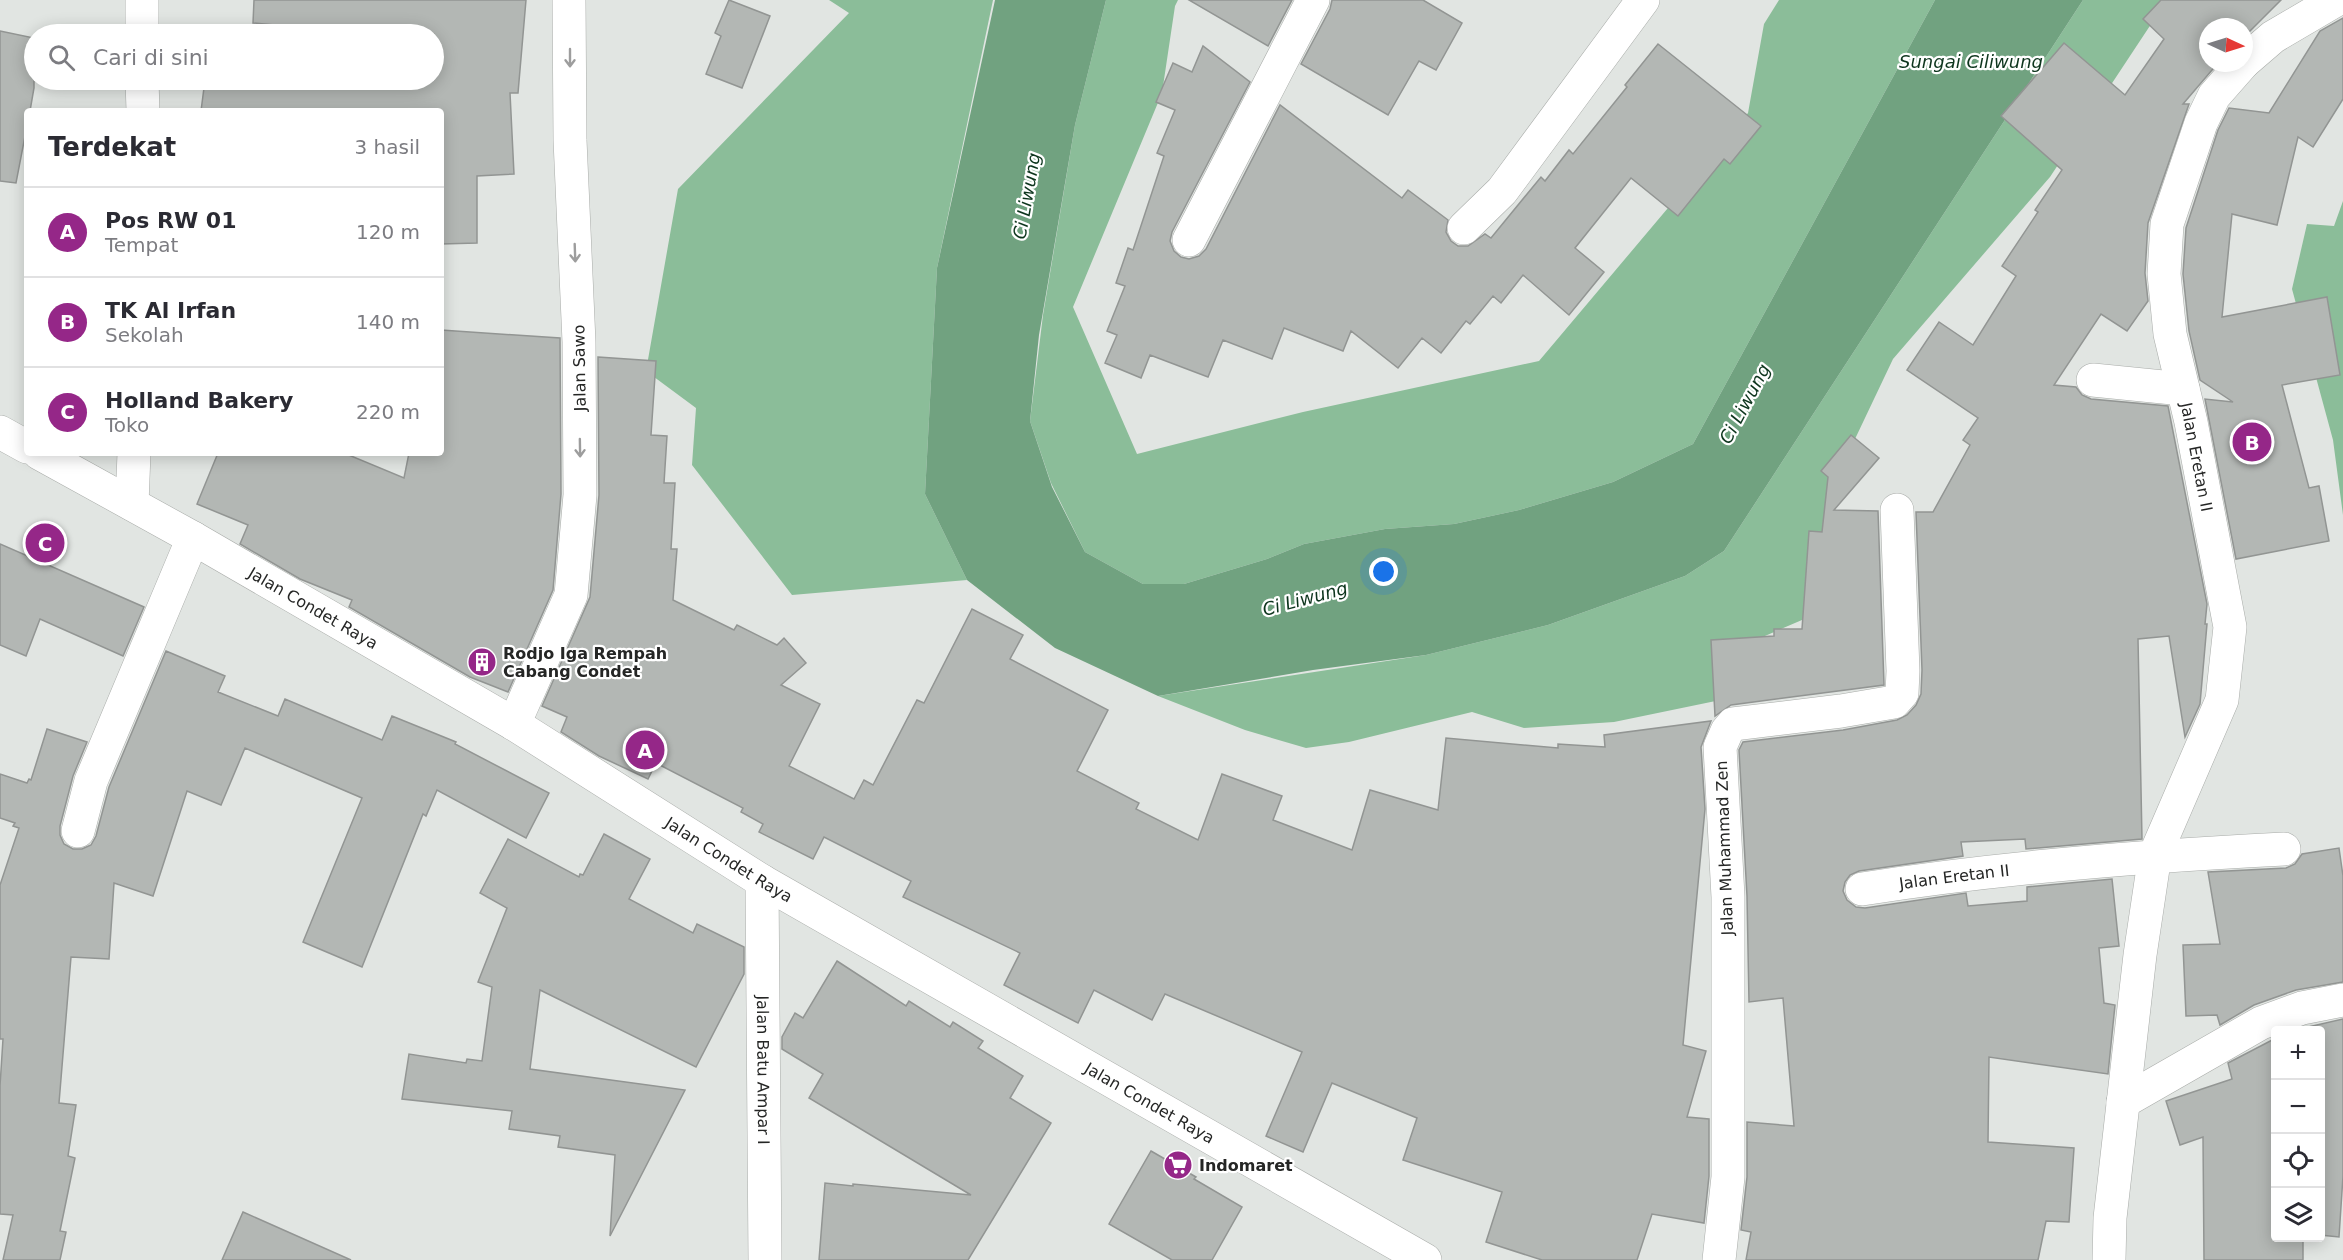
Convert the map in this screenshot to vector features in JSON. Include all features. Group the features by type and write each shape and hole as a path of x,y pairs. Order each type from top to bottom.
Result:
{"street":[{"path":"142,0 142,24"},
{"name":"Jalan Sawo","path":"514,724 571,595 580,495 579,342 570,140 569,0"},
{"path":"1190,240 1313,0"},
{"path":"1464,228 1502,191 1643,0"},
{"name":"Jalan Eretan II","path":"2253,54 2273,37 2336,0"},
{"name":"Jalan Eretan II","path":"2109,1260 2110,1218 2123,1102 2140,955 2155,855 2222,700 2230,627 2170,334 2163,274 2167,224 2201,123 2214,96 2234,72"},
{"path":"142,90 143,108"},
{"path":"2093,380 2183,389"},
{"path":"0,432 24,445"},
{"name":"Jalan Condet Raya","path":"44,456 193,538 514,724 762,882 1425,1260"},
{"path":"132,504 134,456"},
{"name":"Jalan Muhammad Zen","path":"1719,1260 1728,1177 1728,897 1720,747 1733,724 1894,702 1902,693 1897,510"},
{"path":"78,831 92,781 193,538"},
{"path":"2155,855 2284,849"},
{"name":"Jalan Eretan II","path":"1862,889 1947,876 2155,855"},
{"name":"Jalan Batu Ampar I","path":"762,882 765,1260"},
{"path":"2123,1102 2261,1023 2302,1008 2343,1000"}],"shaded area":[{"path":"829,0 993,0 937,268 925,494 967,580 792,595 692,465 696,408 646,371 678,189 849,13"},
{"path":"1106,0 1178,0 1175,6 1162,93 1073,307 1137,454 1303,412 1539,361 1748,113 1764,24 1779,0 1935,0 1693,444 1613,482 1519,510 1454,524 1385,529 1304,544 1267,559 1184,584 1143,584 1085,552 1051,483 1030,421 1043,315 1075,125"},
{"path":"2083,0 2167,0 2050,177 1893,359 1836,479 1823,611 1744,645 1735,697 1614,722 1524,728 1472,712 1349,742 1306,748 1245,730 1158,696 1426,655 1548,625 1685,576 1724,551"},
{"path":"2343,201 2343,515 2333,440 2292,289 2307,224 2334,226"}],"water":[{"path":"995,0 1106,0 1075,125 1039,335 1030,421 1052,487 1085,552 1143,584 1184,584 1267,559 1304,544 1385,529 1454,524 1519,510 1613,482 1693,444 1935,0 2083,0 1724,551 1685,576 1548,625 1426,655 1313,670 1158,696 1055,648 967,580 925,494 937,268"}],"building":[{"path":"254,0 526,0 518,93 510,93 514,174 477,176 477,243 444,244 444,108 201,108 204,90 444,90 444,24 253,23"},
{"path":"729,0 770,16 742,88 706,74 721,36 715,33"},
{"path":"1189,0 1292,0 1268,46"},
{"path":"1332,0 1423,0 1462,23 1436,70 1419,61 1388,115 1301,64 1330,9"},
{"path":"2161,0 2281,0 2253,28 2253,18 2199,18 2199,72 2210,72 2183,104 2189,104 2148,223 2145,273 2148,301 2127,331 2101,314 2054,385 2076,387 2082,395 2091,399 2168,406 2207,604 2200,704 2185,737 2169,636 2138,639 2142,839 2026,849 2025,839 1961,842 1963,856 1859,871 1850,875 1843,891 1847,900 1856,907 1865,908 1966,893 1968,906 2027,901 2027,887 2112,879 2119,946 2099,948 2104,1003 2115,1005 2108,1074 1989,1057 1988,1142 2074,1148 2069,1222 2046,1221 2038,1260 1746,1260 1751,1232 1741,1230 1747,1177 1747,1122 1794,1126 1783,998 1749,1002 1747,896 1739,750 1743,742 1843,730 1897,720 1907,715 1916,705 1921,694 1922,670 1916,512 1933,512 1970,445 1963,440 1978,418 1907,370 1939,322 1973,345 2016,276 2002,266 2038,212 2035,210 2062,170 2001,116 2064,43 2125,95 2164,39 2143,19"},
{"path":"2343,18 2343,99 2313,147 2298,137 2277,225 2232,214 2222,317 2327,297 2340,375 2282,385 2309,488 2319,486 2329,541 2236,559 2205,399 2233,402 2200,380 2189,331 2183,274 2186,228 2218,130 2229,108 2269,113 2320,31"},
{"path":"0,31 24,36 24,90 34,90 31,108 24,108 24,142 16,183 0,181"},
{"path":"1658,44 1761,126 1730,164 1724,159 1678,216 1631,178 1575,248 1604,272 1569,315 1523,275 1501,303 1493,296 1470,324 1466,321 1441,353 1422,338 1398,368 1351,331 1343,351 1284,328 1272,359 1223,340 1208,377 1150,355 1141,378 1105,363 1117,335 1107,331 1125,286 1116,283 1128,248 1133,250 1164,156 1157,153 1175,110 1156,102 1173,63 1192,72 1203,46 1250,82 1172,232 1170,241 1174,251 1181,257 1189,259 1199,256 1206,249 1280,105 1402,198 1408,190 1448,220 1446,232 1451,241 1458,246 1468,246 1485,234 1491,238 1541,177 1545,181 1569,150 1573,154"},
{"path":"444,330 560,338 561,494 553,590 508,692 470,677 349,607 352,600 300,579 240,544 248,525 197,504 217,456 351,456 404,478 408,456 444,456"},
{"path":"598,357 656,361 651,435 667,436 664,483 675,483 671,549 677,549 673,600 734,630 737,625 777,645 784,638 806,663 781,685 820,704 789,766 854,799 864,780 873,785 917,700 924,703 972,609 1023,635 1010,659 1108,710 1077,771 1139,803 1136,809 1198,840 1222,774 1282,796 1273,820 1352,850 1370,790 1438,810 1446,738 1558,748 1558,744 1605,747 1604,735 1711,721 1701,747 1705,809 1683,1045 1706,1051 1687,1117 1709,1119 1709,1176 1704,1223 1652,1214 1637,1260 1542,1260 1486,1242 1502,1192 1403,1160 1417,1118 1332,1083 1303,1152 1266,1136 1302,1052 1165,994 1152,1020 1094,990 1078,1023 1004,985 1020,953 903,897 911,881 824,837 813,859 759,832 763,824 741,812 743,808 656,763 648,779 599,756 561,732 567,717 542,706 590,597 599,495"},
{"path":"1851,435 1879,458 1834,510 1878,511 1884,685 1731,705 1715,716 1711,640 1774,636 1774,629 1802,629 1809,531 1822,532 1828,477 1821,471"},
{"path":"0,544 144,607 123,656 40,619 26,656 0,645"},
{"path":"166,651 225,676 218,692 278,716 285,699 382,740 392,716 456,742 455,744 549,793 526,838 437,790 426,816 423,814 362,967 303,942 362,798 245,748 221,805 187,791 153,896 114,883 109,959 71,957 59,1103 76,1105 68,1156 75,1158 60,1231 66,1232 60,1260 3,1260 13,1215 0,1214 0,1086 3,1039 0,1039 0,885 19,828 13,826 15,823 0,818 0,774 27,783 29,779 31,780 47,729 87,742 73,776 60,826 60,835 64,844 73,849 82,849 91,845 96,836 109,787"},
{"path":"604,834 650,859 629,899 693,933 697,924 744,947 744,974 696,1067 540,990 530,1069 685,1090 610,1236 615,1155 558,1147 560,1136 509,1129 512,1111 402,1099 409,1054 466,1063 467,1059 482,1061 492,987 478,982 507,908 480,893 508,839 579,877 580,874 583,875"},
{"path":"2339,848 2343,876 2343,982 2296,990 2254,1005 2220,1025 2217,1015 2186,1016 2183,945 2220,944 2208,872 2286,868 2295,864 2302,854"},
{"path":"837,961 906,1006 909,1001 950,1027 953,1022 983,1041 978,1048 1023,1076 1010,1098 1051,1123 968,1260 819,1260 825,1183 971,1195 809,1098 823,1074 782,1049 782,1037 795,1013 803,1018"},
{"path":"2343,1019 2343,1176 2339,1237 2325,1236 2325,1026 2312,1026"},
{"path":"2271,1041 2271,1242 2303,1242 2303,1260 2204,1260 2203,1137 2180,1145 2166,1101 2232,1079 2228,1063"},
{"path":"1151,1151 1242,1207 1212,1260 1172,1260 1109,1224"},
{"path":"243,1212 351,1260 222,1260"}],"place":[{"name":"TK Al Irfan","path":"2252,442"},
{"name":"Holland Bakery","path":"45,543"},
{"name":"Rodjo Iga Rempah Cabang Condet","path":"482,662"},
{"name":"Pos RW 01","path":"645,750"},
{"name":"Indomaret","path":"1178,1165"}],"water label":[{"name":"Sungai Ciliwung","path":"1971,62"},
{"name":"Ci Liwung","path":"1027,196"},
{"name":"Ci Liwung","path":"1745,404"},
{"name":"Ci Liwung","path":"1305,599"}]}
